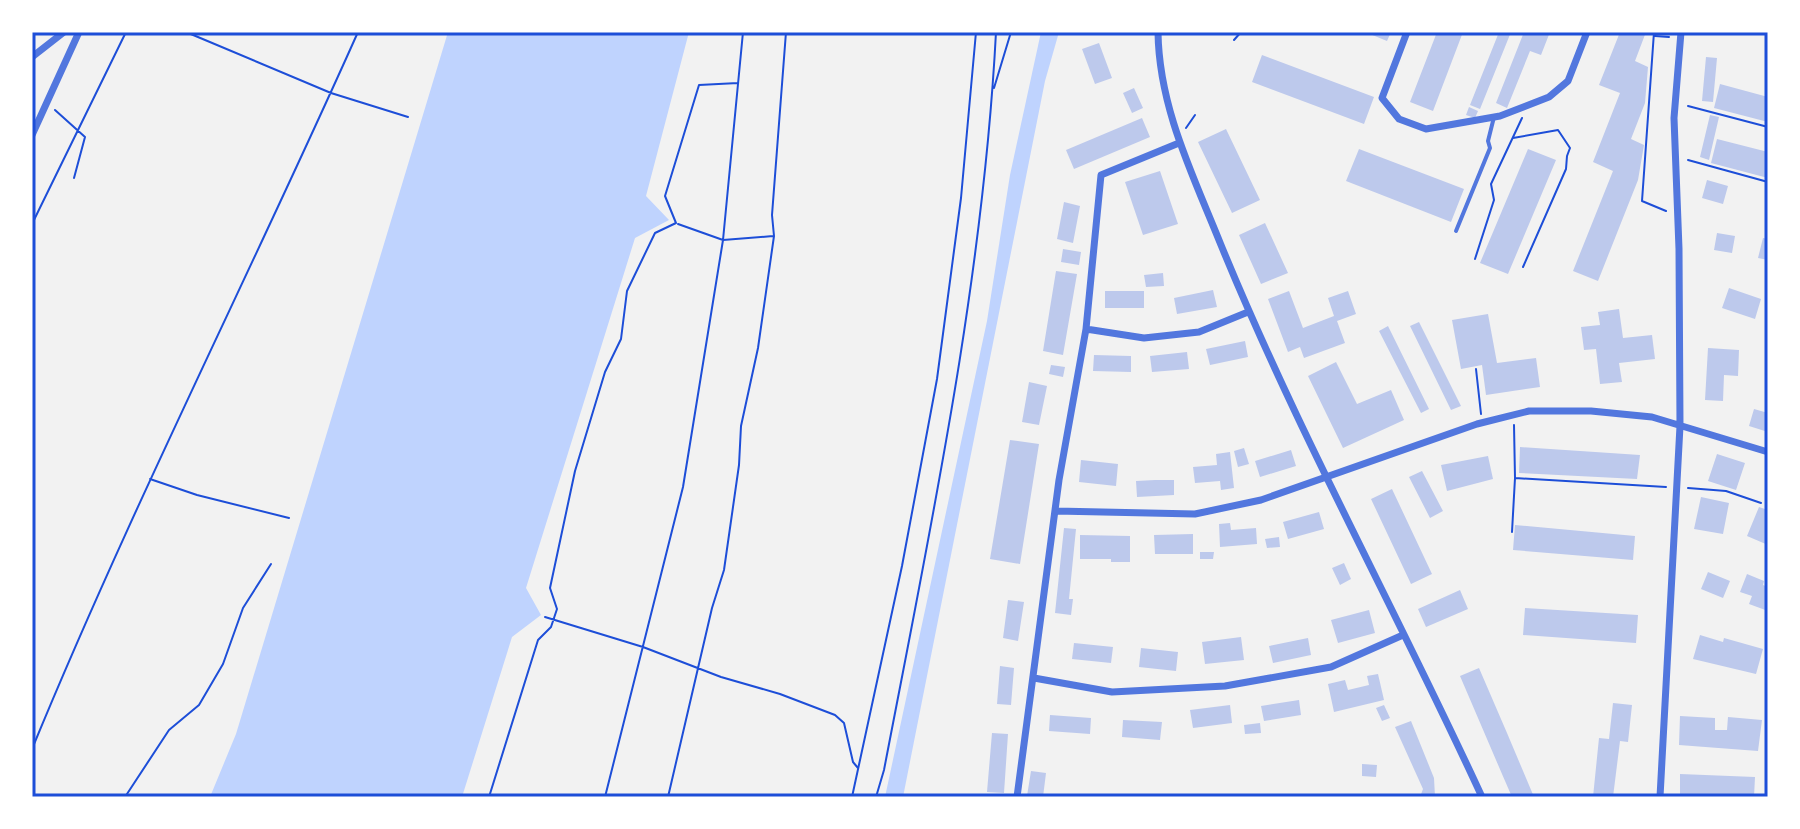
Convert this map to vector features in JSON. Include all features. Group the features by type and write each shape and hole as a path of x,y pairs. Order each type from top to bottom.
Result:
{"street":[{"path":"32,57 64,32"},
{"path":"32,135 79,32"},
{"path":"1158,32 1164,94 1179,143 1248,312 1482,797"},
{"path":"1407,32 1382,98 1399,119 1426,129 1494,117 1549,97 1568,81 1587,32"},
{"path":"1660,797 1680,426 1675,157 1677,35"},
{"path":"1017,797 1059,480 1086,329 1101,175 1179,143"},
{"path":"1086,329 1144,338 1199,332 1248,312"},
{"path":"1056,511 1195,514 1261,500 1482,423 1529,411 1591,411 1652,417 1768,452"},
{"path":"1034,678 1112,692 1225,686 1331,667 1403,635"}],"lane":[{"path":"1456,231 1490,148 1488,141 1494,117"}],"path":[{"path":"32,224 126,32"},
{"path":"186,32 331,93 408,117"},
{"path":"32,749 149,479 358,32"},
{"path":"605,797 683,487 723,240 743,32"},
{"path":"668,797 712,608 724,570 739,465 741,426 758,348 774,236 772,215 786,32"},
{"path":"852,797 902,566 937,379 961,198 976,32"},
{"path":"876,797 884,770 956,393 977,249 996,32"},
{"path":"993,91 1011,32"},
{"path":"1234,40 1241,32"},
{"path":"1677,35 1654,34 1642,201 1678,216"},
{"path":"676,223 665,196 699,85 738,83"},
{"path":"48,103 85,137 74,178"},
{"path":"1675,103 1768,127"},
{"path":"1475,259 1494,200 1491,184 1528,106"},
{"path":"1513,138 1558,130 1570,148 1566,169 1523,267"},
{"path":"1675,157 1768,182"},
{"path":"489,797 538,640 554,620 557,609 550,588 575,471 605,372 621,339 627,291 655,233 676,223 723,240 774,236"},
{"path":"1476,369 1482,423"},
{"path":"1512,532 1515,478 1513,415"},
{"path":"1515,478 1726,491 1761,503"},
{"path":"149,479 197,495 289,518"},
{"path":"125,797 169,730 199,705 223,664 243,608 271,564"},
{"path":"545,617 643,647 835,715 844,723 853,762 858,769"}],"water":[{"path":"448,32 689,32 646,196 669,220 635,238 526,588 541,615 512,637 462,797 210,797 236,734"},
{"path":"1041,32 1059,32 1045,81 903,797 885,797 987,321 1010,175"}],"building":[{"path":"1365,32 1391,32 1387,41"},
{"path":"1437,32 1463,32 1433,111 1410,102"},
{"path":"1499,32 1511,32 1480,109 1470,105"},
{"path":"1524,32 1550,32 1541,55 1530,51 1507,108 1496,103"},
{"path":"1620,32 1646,32 1635,61 1648,67 1645,103 1631,139 1644,145 1638,180 1598,281 1573,271 1613,171 1593,162 1620,93 1599,85"},
{"path":"1099,43 1112,78 1095,84 1082,49"},
{"path":"1262,55 1374,97 1364,124 1252,82"},
{"path":"1706,57 1717,58 1713,102 1702,101"},
{"path":"1720,84 1768,97 1768,122 1714,108"},
{"path":"1134,88 1143,108 1132,113 1123,93"},
{"path":"1469,107 1478,111 1475,118 1466,115"},
{"path":"1710,115 1719,117 1709,160 1700,157"},
{"path":"1142,118 1150,137 1074,169 1066,150"},
{"path":"1226,129 1260,200 1232,213 1198,142"},
{"path":"1717,139 1768,152 1768,178 1711,163"},
{"path":"1359,149 1464,189 1451,222 1346,181"},
{"path":"1528,149 1556,160 1508,274 1480,263"},
{"path":"1160,171 1178,224 1143,235 1125,182"},
{"path":"1707,180 1728,186 1723,204 1702,198"},
{"path":"1064,202 1080,206 1073,243 1057,239"},
{"path":"1265,223 1288,273 1261,284 1239,235"},
{"path":"1717,233 1735,236 1732,253 1714,250"},
{"path":"1763,238 1768,239 1768,260 1758,258"},
{"path":"1063,249 1081,252 1079,265 1061,262"},
{"path":"1056,271 1077,274 1063,355 1043,351"},
{"path":"1163,273 1164,286 1146,287 1144,275"},
{"path":"1729,288 1761,299 1755,319 1722,308"},
{"path":"1213,290 1217,307 1177,314 1174,298"},
{"path":"1105,291 1144,291 1144,308 1105,308"},
{"path":"1289,291 1303,328 1334,316 1328,298 1348,291 1356,314 1337,321 1345,343 1304,358 1300,347 1288,352 1268,299"},
{"path":"1619,309 1623,338 1652,335 1655,359 1619,363 1622,382 1600,384 1596,349 1584,350 1581,327 1600,325 1598,312"},
{"path":"1488,314 1497,363 1536,358 1540,387 1486,395 1482,365 1461,369 1452,320"},
{"path":"1419,322 1461,406 1451,410 1410,326"},
{"path":"1388,326 1429,409 1421,413 1379,331"},
{"path":"1245,341 1248,357 1210,365 1206,349"},
{"path":"1708,348 1739,350 1738,376 1724,375 1723,401 1705,400"},
{"path":"1187,352 1189,369 1152,372 1150,356"},
{"path":"1094,355 1131,356 1131,372 1093,371"},
{"path":"1336,362 1357,404 1391,390 1404,420 1343,448 1308,376"},
{"path":"1051,365 1065,367 1063,377 1049,374"},
{"path":"1029,382 1047,386 1039,425 1022,422"},
{"path":"1754,409 1768,413 1768,432 1749,426"},
{"path":"1010,440 1039,444 1020,564 990,559"},
{"path":"1520,447 1640,455 1637,479 1519,473"},
{"path":"1244,448 1249,464 1238,467 1234,451"},
{"path":"1291,450 1296,466 1260,477 1255,461"},
{"path":"1230,452 1234,488 1221,490 1220,481 1195,483 1193,467 1217,465 1216,454"},
{"path":"1717,454 1745,463 1736,490 1708,481"},
{"path":"1488,456 1493,479 1447,491 1441,465"},
{"path":"1081,460 1118,464 1116,486 1079,482"},
{"path":"1422,471 1443,511 1430,518 1409,477"},
{"path":"1174,480 1174,495 1137,497 1136,481"},
{"path":"1392,489 1432,574 1411,584 1371,499"},
{"path":"1701,497 1729,503 1723,534 1694,529"},
{"path":"1768,502 1768,545 1747,536 1759,507 1765,509"},
{"path":"1319,512 1324,529 1288,539 1283,522"},
{"path":"1230,523 1231,530 1256,528 1257,544 1220,547 1219,524"},
{"path":"1515,525 1635,536 1633,560 1513,550"},
{"path":"1064,528 1076,529 1069,599 1073,599 1071,615 1055,613"},
{"path":"1193,534 1193,554 1155,554 1154,535"},
{"path":"1080,535 1130,536 1130,562 1080,559"},
{"path":"1279,537 1280,547 1267,548 1265,539"},
{"path":"1200,552 1214,552 1213,559 1200,559"},
{"path":"1344,563 1351,579 1340,585 1332,568"},
{"path":"1708,572 1730,581 1723,598 1701,589"},
{"path":"1747,574 1764,581 1763,585 1768,587 1768,611 1749,604 1752,596 1740,592"},
{"path":"1460,590 1468,609 1426,627 1418,609"},
{"path":"1008,600 1024,602 1018,641 1003,638"},
{"path":"1525,608 1638,615 1636,643 1523,635"},
{"path":"1369,610 1375,633 1338,643 1331,620"},
{"path":"1700,635 1763,649 1756,674 1693,659"},
{"path":"1241,637 1244,660 1205,664 1202,642"},
{"path":"1308,638 1311,655 1273,663 1269,646"},
{"path":"1074,643 1113,647 1111,663 1072,659"},
{"path":"1141,648 1178,652 1176,671 1139,667"},
{"path":"1000,666 1014,668 1011,705 997,704"},
{"path":"1479,668 1534,797 1512,797 1460,676"},
{"path":"1378,674 1384,700 1334,712 1328,684 1345,680 1348,690 1369,685 1367,676"},
{"path":"1299,700 1301,715 1264,721 1261,706"},
{"path":"1613,703 1632,705 1628,742 1620,741 1613,797 1593,797 1599,738 1609,739"},
{"path":"1230,705 1232,723 1193,728 1190,710"},
{"path":"1384,705 1390,718 1382,721 1376,708"},
{"path":"1050,715 1091,718 1090,734 1049,731"},
{"path":"1680,716 1715,718 1715,730 1727,730 1728,717 1762,720 1758,751 1679,745"},
{"path":"1123,720 1162,722 1160,740 1122,737"},
{"path":"1411,721 1434,778 1435,797 1420,797 1423,789 1395,727"},
{"path":"1260,723 1261,733 1245,734 1244,725"},
{"path":"992,733 1008,734 1004,793 987,792"},
{"path":"1362,764 1377,765 1376,777 1362,776"},
{"path":"1031,771 1046,773 1043,797 1027,796"},
{"path":"1680,774 1755,777 1754,797 1680,797"}]}
